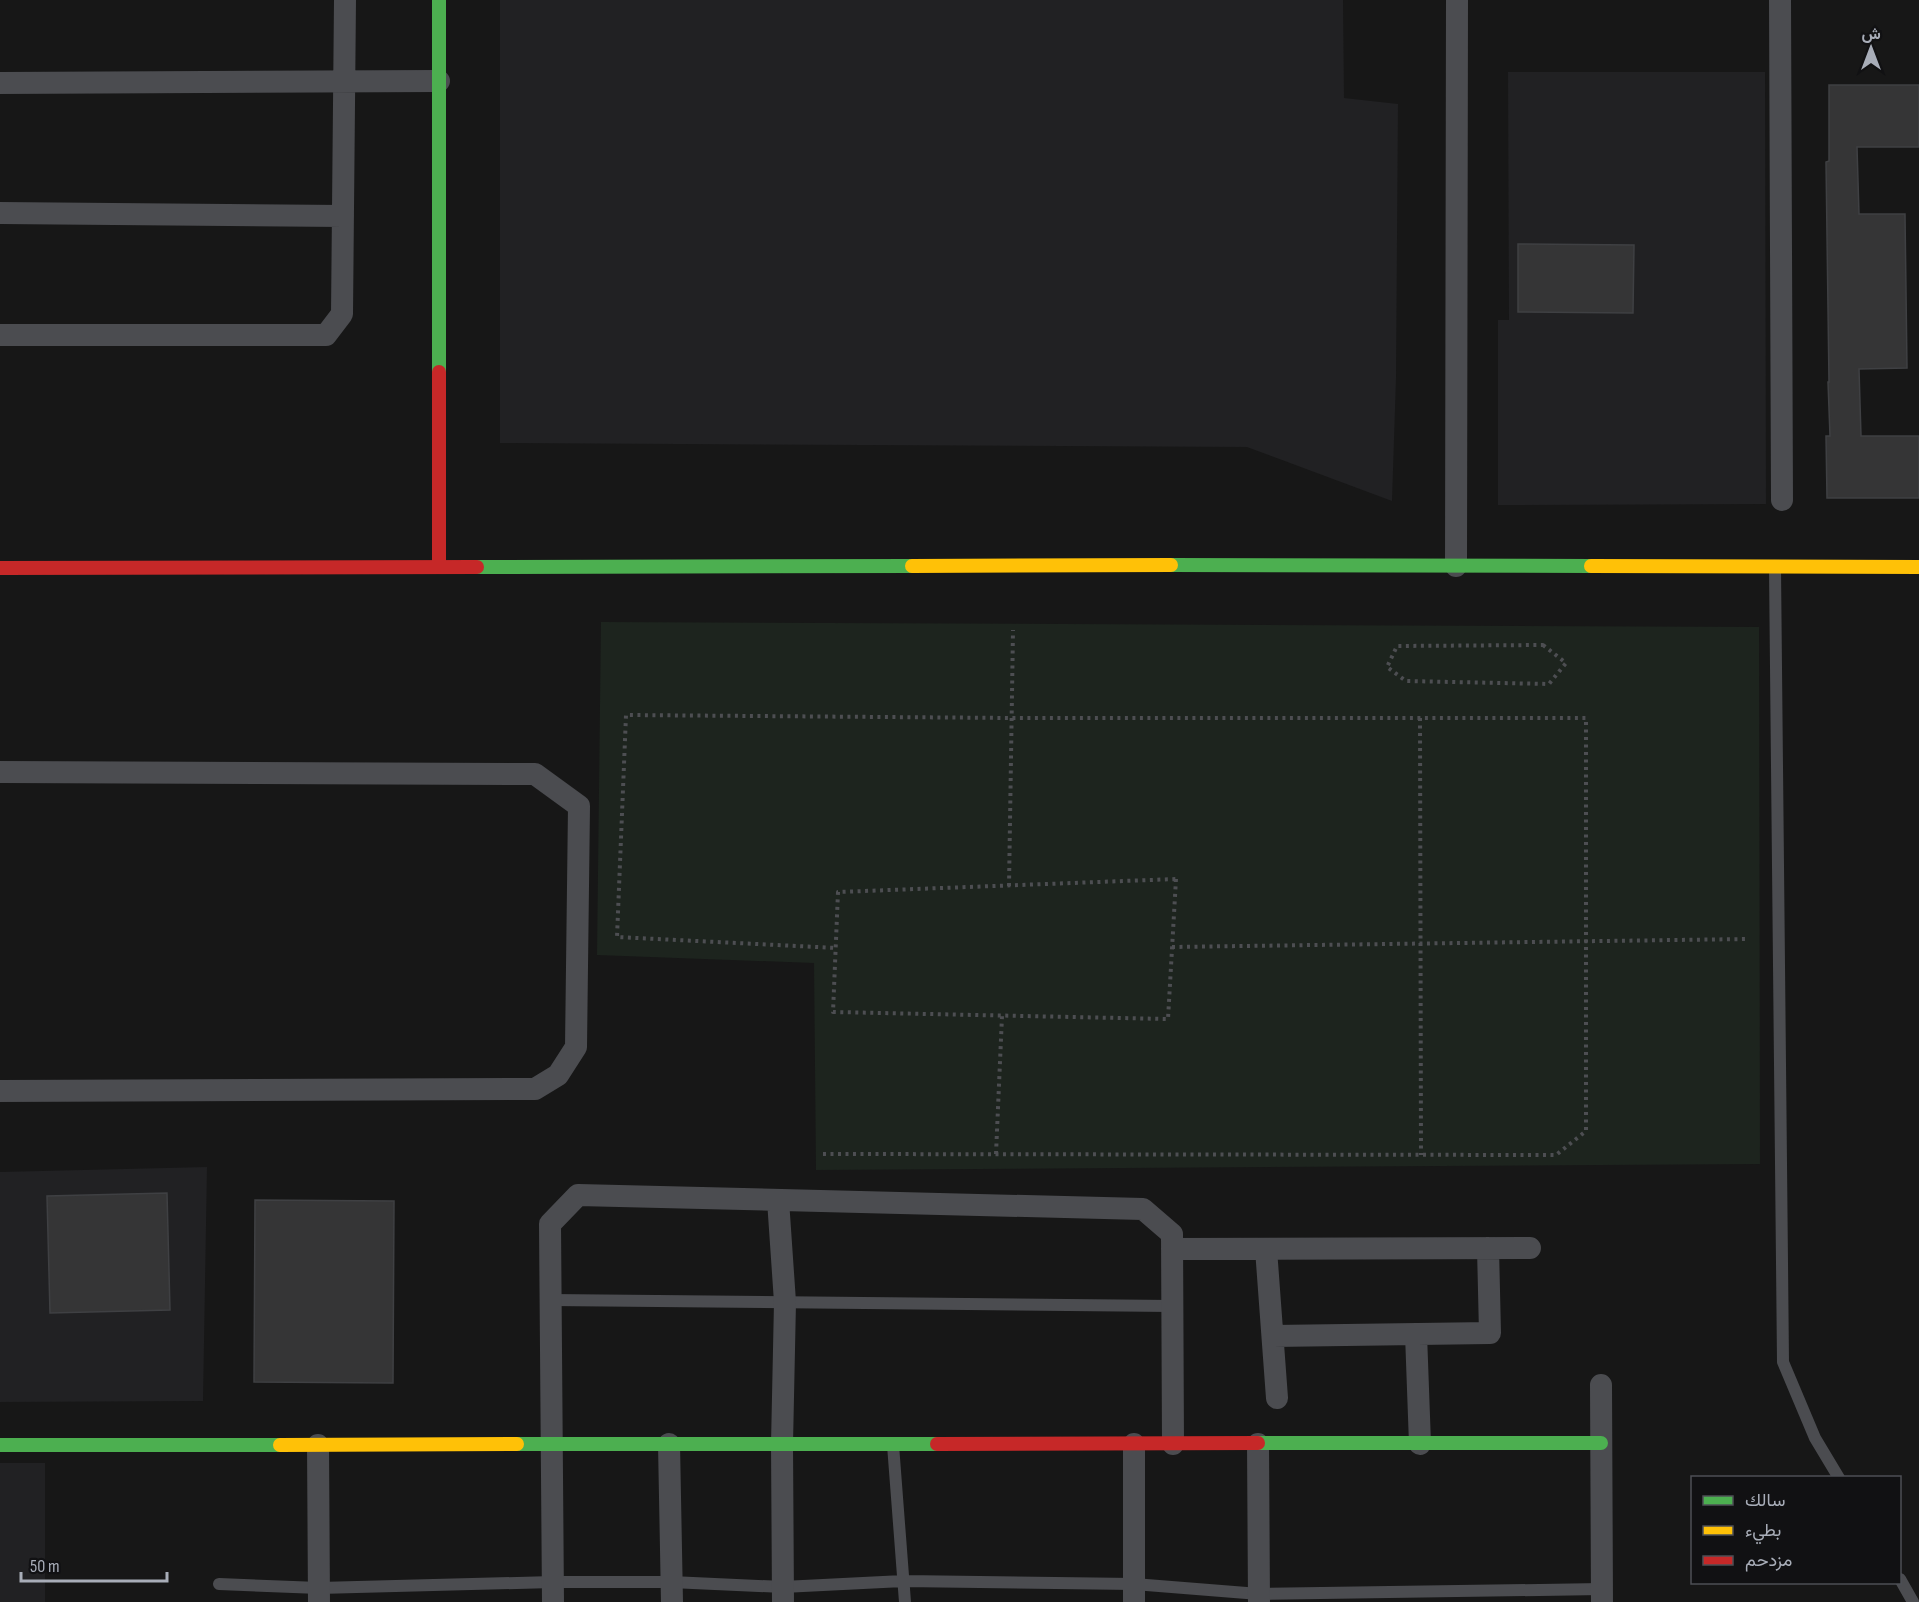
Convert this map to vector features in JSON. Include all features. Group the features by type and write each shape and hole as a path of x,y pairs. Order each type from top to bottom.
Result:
{"street":[{"path":"0,335 326,334 342,314 345,0"},
{"path":"439,0 439,566"},
{"path":"1456,566 1457,0"},
{"path":"1780,0 1782,500"},
{"path":"0,83 439,81"},
{"path":"0,213 343,216"},
{"path":"0,568 1919,567"},
{"path":"0,772 535,774 579,806 576,1047 558,1075 535,1089 0,1091"},
{"path":"553,1592 550,1224 578,1196 1143,1209 1172,1234 1173,1444"},
{"path":"778,1200 785,1302 782,1444 783,1595"},
{"path":"1273,1336 1490,1333 1488,1248"},
{"path":"1172,1249 1530,1248"},
{"path":"1266,1249 1277,1398"},
{"path":"1416,1334 1420,1444"},
{"path":"1601,1385 1602,1596"},
{"path":"0,1445 1601,1443"},
{"path":"669,1444 671,1592"},
{"path":"1134,1444 1134,1593"},
{"path":"1258,1444 1259,1598"},
{"path":"318,1445 319,1595"}],"lane":[{"path":"1775,567 1783,1362 1815,1438 1838,1476"},
{"path":"550,1300 1172,1306"},
{"path":"893,1444 905,1602"},
{"path":"219,1584 319,1595 671,1592 783,1595 903,1581 1259,1598 1602,1596"},
{"path":"1901,1582 1913,1602"}],"path":[{"path":"1009,886 1013,630"},
{"path":"1543,645 1566,663 1549,684 1407,681 1387,667 1397,646 1543,645"},
{"path":"824,1154 1556,1155 1586,1131 1586,718 626,715 617,937 836,948"},
{"path":"1420,718 1421,1155"},
{"path":"1176,879 1172,947 1167,1019 834,1012 838,892 1176,879"},
{"path":"1172,947 1746,939"},
{"path":"996,1154 1002,1016"}],"shaded area":[{"path":"500,0 1343,0 1344,98 1398,104 1396,378 1392,501 1247,447 500,443"},
{"path":"1508,72 1765,72 1766,504 1498,505 1498,320 1509,320"},
{"path":"601,622 1759,627 1760,1164 816,1170 814,963 597,955"},
{"path":"207,1167 203,1401 0,1402 0,1172"},
{"path":"0,1463 45,1463 45,1602 0,1602"}],"building":[{"path":"1829,85 1919,85 1919,147 1857,147 1859,214 1905,214 1907,368 1859,369 1861,436 1919,436 1919,498 1827,498 1826,436 1830,436 1826,162 1829,161"},
{"path":"1518,244 1634,245 1633,313 1518,312"},
{"path":"167,1193 170,1310 50,1313 47,1196"},
{"path":"255,1200 394,1201 393,1383 254,1382"}],"traffic: fast":[{"path":"439,0 439,372"},
{"path":"1171,565 1591,566"},
{"path":"477,567 912,566"},
{"path":"1258,1443 1601,1443"},
{"path":"517,1444 937,1444"},
{"path":"0,1445 280,1445"}],"traffic: slow":[{"path":"912,566 1171,565"},
{"path":"1591,566 1919,567"},
{"path":"280,1445 517,1444"}],"traffic: jam":[{"path":"439,372 439,566"},
{"path":"0,568 477,567"},
{"path":"937,1444 1258,1443"}]}
